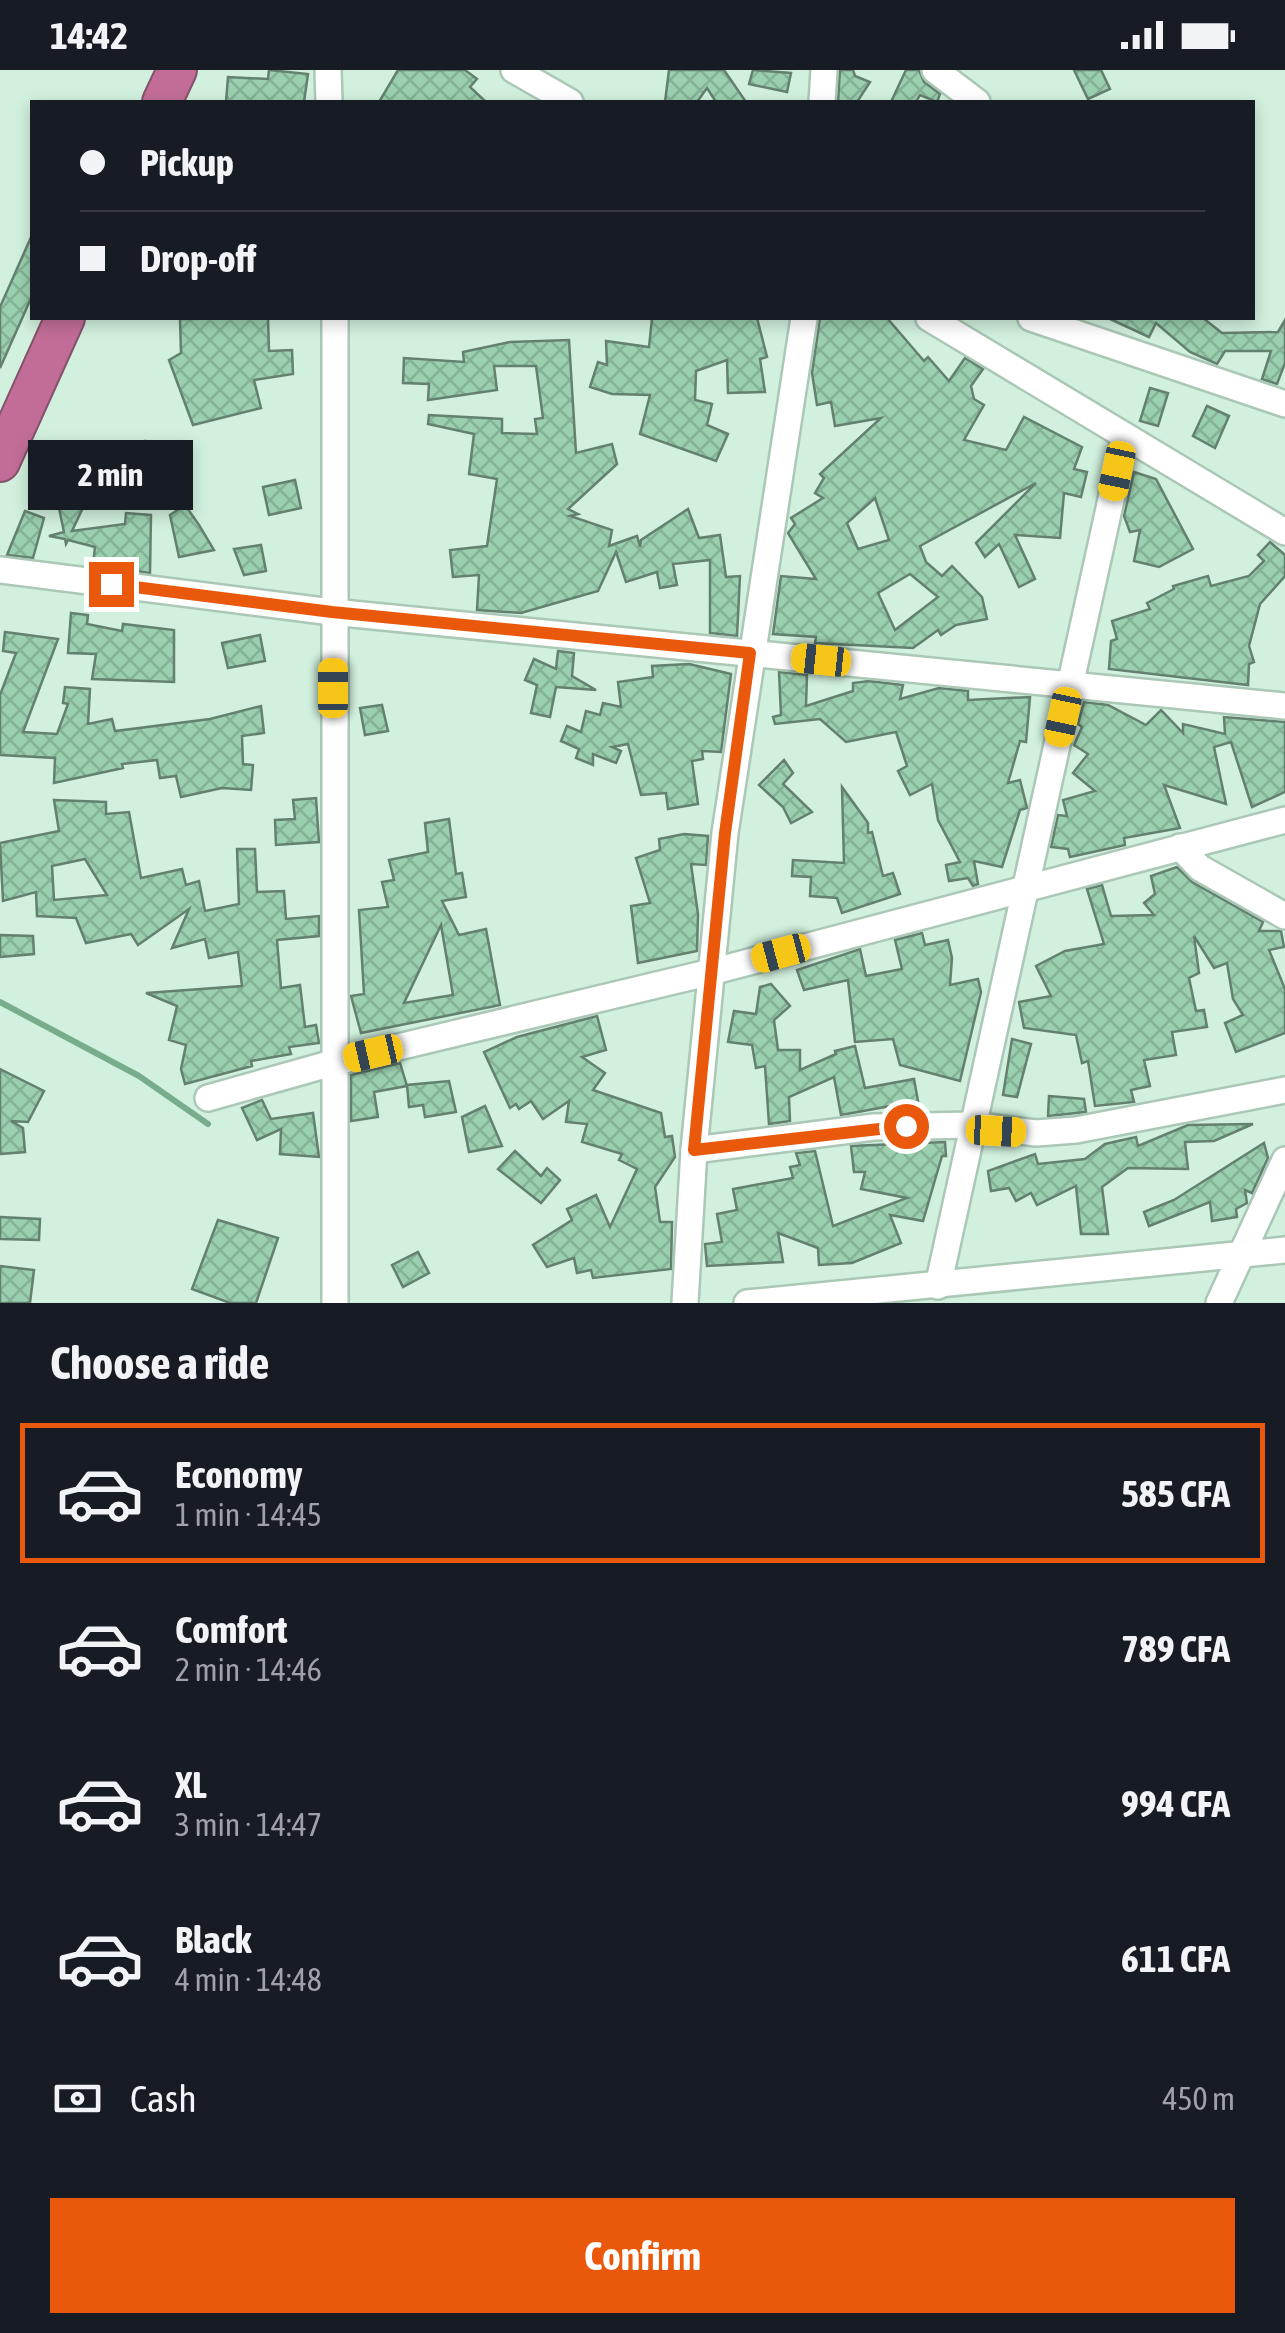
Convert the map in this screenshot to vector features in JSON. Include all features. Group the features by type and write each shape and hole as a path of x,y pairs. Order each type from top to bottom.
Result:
{"highway":[{"path":"163,100 177,70"},
{"path":"0,462 64,320"}],"street":[{"path":"328,70 329,100"},
{"path":"514,70 566,100"},
{"path":"934,70 974,100"},
{"path":"820,71 822,100"},
{"path":"335,320 335,1303"},
{"path":"685,1303 694,1150 711,972 750,653 804,320"},
{"path":"1037,320 1285,404"},
{"path":"947,322 1285,532"},
{"path":"938,1286 1125,436"},
{"path":"0,570 332,612 1285,706"},
{"path":"208,1098 336,1062 711,972 1285,820"},
{"path":"1180,847 1200,868 1285,916"},
{"path":"694,1150 874,1127 972,1125 1036,1133 1076,1130 1285,1090"},
{"path":"1218,1303 1285,1160"},
{"path":"746,1303 1285,1250"}],"building":[{"path":"269,70 308,74 304,100 226,100 228,77 268,79"},
{"path":"398,70 465,70 477,79 470,87 484,100 380,100"},
{"path":"669,70 724,70 745,100 715,100 707,88 698,100 665,100"},
{"path":"753,70 791,73 787,92 749,84"},
{"path":"840,70 853,70 855,76 870,82 858,100 838,100"},
{"path":"906,70 919,70 924,82 940,94 938,100 920,95 917,100 892,100"},
{"path":"1074,70 1101,70 1110,89 1088,99"},
{"path":"30,240 30,300 0,368 0,307"},
{"path":"180,320 268,320 269,351 292,350 293,374 254,380 261,408 193,425 169,360 181,353"},
{"path":"652,320 758,320 767,357 760,359 765,392 728,393 727,360 696,371 695,400 712,404 707,425 728,434 716,461 640,434 650,395 612,394 590,387 598,362 607,365 606,341 649,347"},
{"path":"820,320 889,320 924,361 928,357 949,381 965,358 983,369 971,386 974,399 984,405 964,440 1006,450 1024,417 1082,447 1074,469 1087,472 1081,497 1064,493 1060,538 1015,535 1035,579 1019,587 999,544 985,557 976,543 1036,483 920,546 926,562 942,576 952,566 982,597 987,619 956,625 941,635 938,630 913,648 815,643 816,637 773,634 781,576 816,579 788,533 795,524 791,518 823,498 815,493 824,478 820,474 881,418 835,426 831,402 817,405 812,373","holes":["875,498 889,540 858,549 847,523","910,574 938,597 895,630 878,593"]},
{"path":"1112,320 1206,320 1222,333 1278,332 1285,320 1285,363 1277,384 1262,379 1271,351 1225,351 1217,364 1190,352 1156,323 1149,337"},
{"path":"569,340 576,453 612,444 617,464 568,509 578,514 570,516 612,530 609,546 637,536 640,547 641,540 688,509 699,538 720,535 726,577 740,576 737,636 710,633 710,560 673,564 677,585 660,588 657,572 626,582 616,552 598,591 521,613 477,610 479,575 453,577 450,550 487,546 497,479 469,474 474,434 428,424 429,415 502,419 502,433 537,434 535,419 543,418 536,366 494,366 497,390 428,400 429,384 403,383 404,358 464,362 463,352 510,342"},
{"path":"1150,388 1168,393 1158,426 1140,421"},
{"path":"1207,406 1229,416 1215,448 1193,436"},
{"path":"145,441 163,459 151,460 151,477 139,490 118,469"},
{"path":"1134,472 1156,479 1193,549 1159,567 1134,561 1140,530 1130,532 1124,516"},
{"path":"295,480 301,508 269,515 263,487"},
{"path":"67,487 88,497 72,531 125,524 126,513 151,515 150,573 93,565 95,547 68,540 66,544 65,539 49,536 64,532 55,489"},
{"path":"185,505 214,550 179,557 170,515"},
{"path":"25,511 44,518 33,558 7,555"},
{"path":"1270,542 1285,555 1285,576 1260,604 1249,646 1254,662 1249,664 1248,685 1109,669 1111,641 1117,639 1112,621 1150,609 1147,603 1174,589 1173,586 1208,576 1211,586 1249,576 1264,561 1258,555"},
{"path":"261,545 266,571 244,575 234,549"},
{"path":"71,613 88,615 87,624 122,631 123,624 174,630 174,682 92,679 96,654 68,653"},
{"path":"5,632 58,639 23,732 57,734 68,704 63,703 65,687 90,689 88,724 112,719 115,731 210,719 261,706 264,733 242,736 243,764 253,765 251,790 222,788 181,797 176,776 160,778 157,760 122,764 123,768 54,783 55,758 0,755 0,695 16,653 3,651"},
{"path":"260,635 265,661 228,668 222,643"},
{"path":"558,651 574,653 572,676 596,690 556,687 550,717 531,713 537,685 525,680 534,659 556,669"},
{"path":"689,664 731,674 721,752 702,751 703,759 692,761 698,804 668,809 666,793 641,795 628,744 612,747 621,751 616,763 593,754 593,765 576,758 579,749 561,741 567,726 581,732 586,711 600,715 603,703 621,707 618,682 653,677 652,666"},
{"path":"779,672 807,675 806,706 853,691 853,683 869,681 903,685 900,699 939,688 968,691 968,700 1030,697 1026,742 1020,741 1008,783 1020,780 1027,808 1020,810 1002,867 974,861 978,884 973,886 968,878 949,881 946,865 960,862 938,820 932,784 910,795 898,771 907,766 896,732 846,742 820,719 775,724 773,717 781,715"},
{"path":"1084,702 1108,705 1146,725 1161,710 1183,733 1183,724 1225,734 1224,717 1285,722 1285,792 1252,807 1231,742 1214,747 1226,804 1164,785 1180,828 1124,838 1125,845 1070,857 1068,849 1051,847 1058,815 1067,816 1063,800 1095,791 1073,773 1088,754 1074,745 1082,727 1078,724"},
{"path":"382,705 388,731 365,735 360,708"},
{"path":"784,760 793,773 783,784 812,812 791,823 783,807 759,785"},
{"path":"842,787 868,823 883,876 893,873 900,894 842,913 837,898 810,896 811,877 792,876 793,860 844,863"},
{"path":"316,798 319,842 276,845 275,820 295,819 293,800"},
{"path":"54,800 106,802 106,814 129,812 141,878 182,869 186,885 199,881 205,911 239,904 237,849 255,849 257,892 284,891 286,919 319,916 319,936 277,940 281,988 300,985 305,1027 316,1025 319,1043 289,1047 291,1054 251,1061 252,1066 185,1084 181,1069 186,1045 169,1040 177,1006 146,993 242,986 238,952 209,958 205,939 172,948 189,909 138,945 131,934 86,943 76,918 37,916 36,892 3,901 0,843 59,831","holes":["85,859 107,895 54,900 52,866"]},
{"path":"449,819 456,874 462,873 466,897 442,901 459,935 486,929 500,1005 361,1033 351,996 364,994 359,910 388,907 382,882 394,880 389,860 428,852 425,823","holes":["441,925 453,995 404,1003"]},
{"path":"684,834 708,836 706,865 691,864 698,914 697,951 638,963 631,906 650,903 636,858 660,850 659,839"},
{"path":"1177,867 1192,882 1263,922 1259,931 1281,931 1284,947 1269,950 1285,989 1285,1033 1236,1052 1225,1023 1243,1015 1233,999 1227,963 1214,968 1194,936 1199,973 1189,978 1196,1011 1204,1010 1207,1027 1172,1032 1176,1055 1144,1060 1150,1086 1131,1090 1134,1102 1095,1106 1088,1061 1082,1063 1076,1035 1024,1028 1019,1002 1051,996 1036,966 1065,951 1104,944 1087,889 1102,885 1111,916 1154,915 1144,903 1155,894 1151,876"},
{"path":"922,933 925,945 948,940 952,958 950,985 978,979 981,992 960,1081 900,1065 893,1039 855,1042 848,980 804,990 797,970 860,949 866,976 902,969 895,940"},
{"path":"0,935 33,936 34,954 0,957"},
{"path":"771,984 790,1006 774,1020 778,1050 800,1050 800,1070 836,1054 835,1051 855,1046 865,1088 914,1079 918,1101 841,1115 834,1077 789,1097 790,1121 769,1124 765,1066 756,1068 752,1045 728,1042 734,1011 756,1014 760,987"},
{"path":"597,1016 606,1050 582,1057 605,1073 593,1090 661,1113 665,1137 672,1136 675,1157 655,1187 660,1222 672,1222 671,1269 593,1278 591,1270 577,1273 574,1258 547,1267 533,1245 572,1220 567,1209 596,1195 610,1227 637,1169 619,1160 622,1154 582,1142 587,1124 566,1122 569,1101 543,1119 531,1101 519,1109 516,1104 510,1108 484,1052 517,1037"},
{"path":"1012,1039 1031,1044 1017,1097 1003,1095"},
{"path":"400,1063 407,1086 374,1092 378,1117 351,1121 351,1075"},
{"path":"0,1069 44,1091 28,1122 11,1121 23,1128 25,1152 0,1154"},
{"path":"449,1081 456,1112 425,1117 423,1105 409,1107 407,1085"},
{"path":"1049,1096 1084,1099 1086,1112 1048,1116"},
{"path":"262,1100 271,1119 313,1113 319,1157 280,1154 281,1129 257,1140 242,1108"},
{"path":"485,1106 502,1146 469,1152 462,1117"},
{"path":"1253,1124 1214,1141 1185,1142 1188,1169 1128,1168 1102,1187 1108,1234 1081,1234 1076,1186 1037,1205 1031,1193 1016,1201 1009,1188 991,1191 988,1171 1035,1154 1038,1164 1085,1159 1105,1144 1136,1137 1138,1146 1188,1125"},
{"path":"945,1142 946,1156 942,1156 923,1221 890,1215 901,1243 852,1263 819,1265 818,1248 778,1233 783,1262 707,1266 705,1244 722,1242 717,1214 737,1210 733,1189 793,1178 790,1167 800,1165 796,1153 815,1151 833,1226 907,1198 861,1189 865,1172 854,1172 851,1146"},
{"path":"1264,1143 1268,1158 1252,1193 1245,1190 1247,1203 1236,1209 1237,1217 1212,1221 1210,1202 1149,1226 1144,1212 1174,1200"},
{"path":"515,1151 541,1176 547,1168 560,1180 541,1203 498,1169"},
{"path":"0,1217 40,1219 39,1240 0,1239"},
{"path":"218,1220 278,1238 256,1303 230,1303 192,1289"},
{"path":"418,1252 429,1273 403,1287 392,1265"},
{"path":"0,1266 34,1270 30,1303 0,1303"}],"waterway":[{"path":"0,1002 139,1076 208,1124"}],"route":[{"path":"111,584 332,612 750,653 725,833 694,1150 906,1126"}]}
